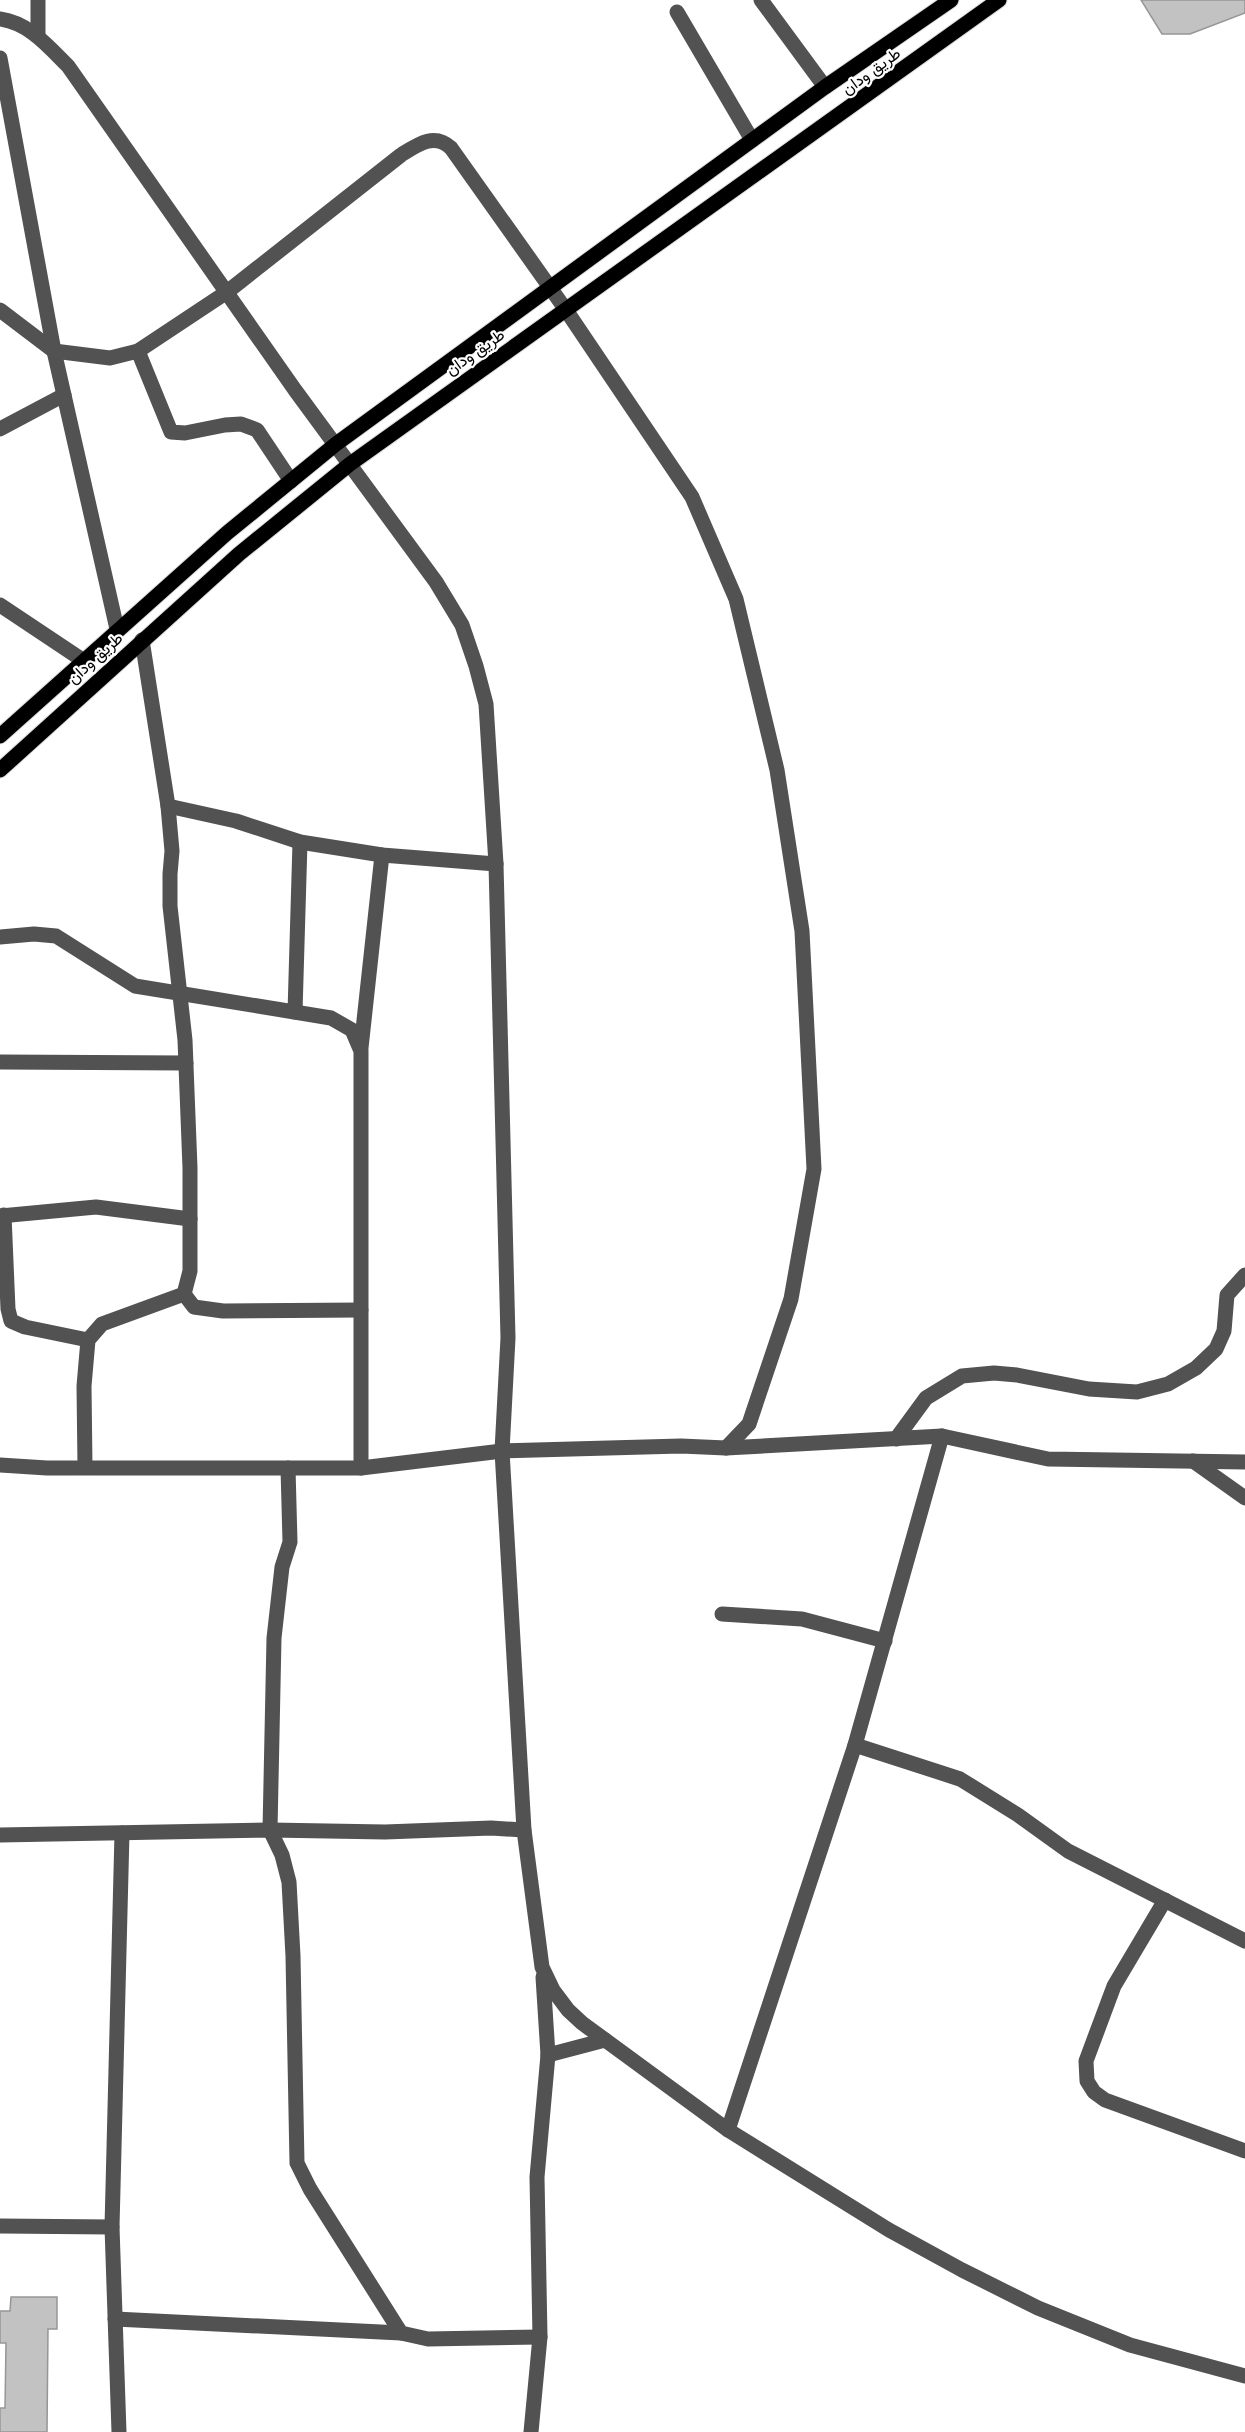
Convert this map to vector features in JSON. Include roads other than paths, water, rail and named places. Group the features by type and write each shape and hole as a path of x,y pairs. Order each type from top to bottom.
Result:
{"main road":[{"name":"طريق ودان","path":"0,736 227,533 336,444 825,87 951,0"},
{"name":"طريق ودان","path":"0,770 239,554 350,464 999,0"}],"street":[{"path":"38,0 38,36"},
{"path":"761,0 825,87"},
{"path":"677,12 752,141"},
{"path":"0,18 11,20 38,36 68,66 295,390 436,582 462,625 486,704 496,864 508,1338 502,1451 524,1830 542,1967 548,2055 537,2178 540,2337 531,2432"},
{"path":"0,58 54,351 117,629"},
{"path":"0,310 54,351 110,358 138,351 227,292 401,154 423,141 445,143 566,310 692,497 736,599 777,770 802,931 814,1169 791,1299 749,1424 726,1448"},
{"path":"138,351 171,432 185,433 240,424 257,430 291,481"},
{"path":"0,429 64,395"},
{"path":"0,605 84,661"},
{"path":"142,640 168,806 172,851 170,906 186,1063 190,1271 184,1294"},
{"path":"168,806 236,821 300,842 382,855 496,864"},
{"path":"295,1012 300,842"},
{"path":"361,1468 361,1051 382,855"},
{"path":"0,937 34,934 56,936 135,986 331,1018 352,1030 361,1051"},
{"path":"0,1062 186,1063"},
{"path":"88,1340 25,1327 11,1321 8,1309 2,1216 96,1207 190,1219"},
{"path":"896,1439 926,1398 962,1376 994,1373 1017,1375 1078,1388 1137,1392 1168,1384 1196,1368 1216,1349 1224,1331 1227,1295 1245,1275"},
{"path":"184,1294 194,1307 223,1311 361,1310"},
{"path":"85,1467 84,1386 88,1340 102,1324 184,1294"},
{"path":"728,2130 855,1745 942,1436"},
{"path":"0,1465 361,1468 502,1451 681,1446 726,1448 942,1436 1048,1459 1245,1462"},
{"path":"1193,1461 1245,1498"},
{"path":"288,1468 290,1542 282,1567 274,1638 270,1830 282,1855 289,1882 293,1956 297,2163 310,2189 401,2333"},
{"path":"722,1614 802,1619 885,1641"},
{"path":"855,1745 960,1779 1018,1815 1068,1851 1245,1941"},
{"path":"0,1835 270,1830 385,1832 491,1828 524,1830"},
{"path":"118,2432 112,2228 122,1833"},
{"path":"1165,1900 1114,1986 1086,2061 1087,2081 1094,2092 1105,2100 1245,2151"},
{"path":"542,1967 553,1990 568,2010 605,2040 728,2130 889,2229 962,2271 1038,2308 1130,2345 1245,2376"},
{"path":"548,2055 605,2040"},
{"path":"0,2226 112,2228"},
{"path":"115,2319 401,2333 428,2339 540,2337"}]}
